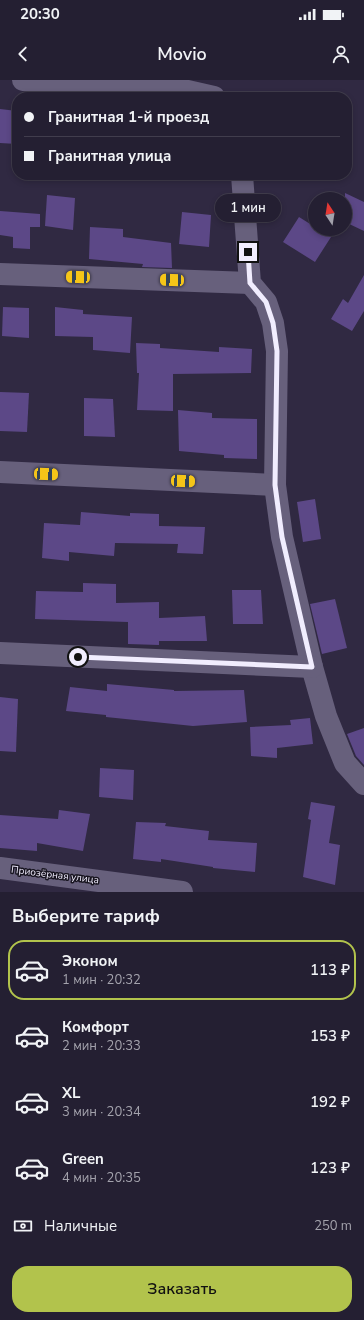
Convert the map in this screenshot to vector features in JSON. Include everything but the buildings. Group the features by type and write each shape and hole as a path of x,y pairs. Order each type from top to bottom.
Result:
{"street":[{"path":"23,80 177,84 200,92"},
{"path":"242,180 250,283 266,302 273,323 277,351 275,485 282,537 312,667 326,716 345,762 364,784"},
{"path":"0,274 250,283"},
{"path":"0,472 275,485"},
{"path":"0,653 312,667"},
{"name":"Приозёрная улица","path":"0,868 182,892"}],"route":[{"path":"78,657 312,667 282,537 275,485 277,351 273,323 266,302 250,283 248,252"}]}
